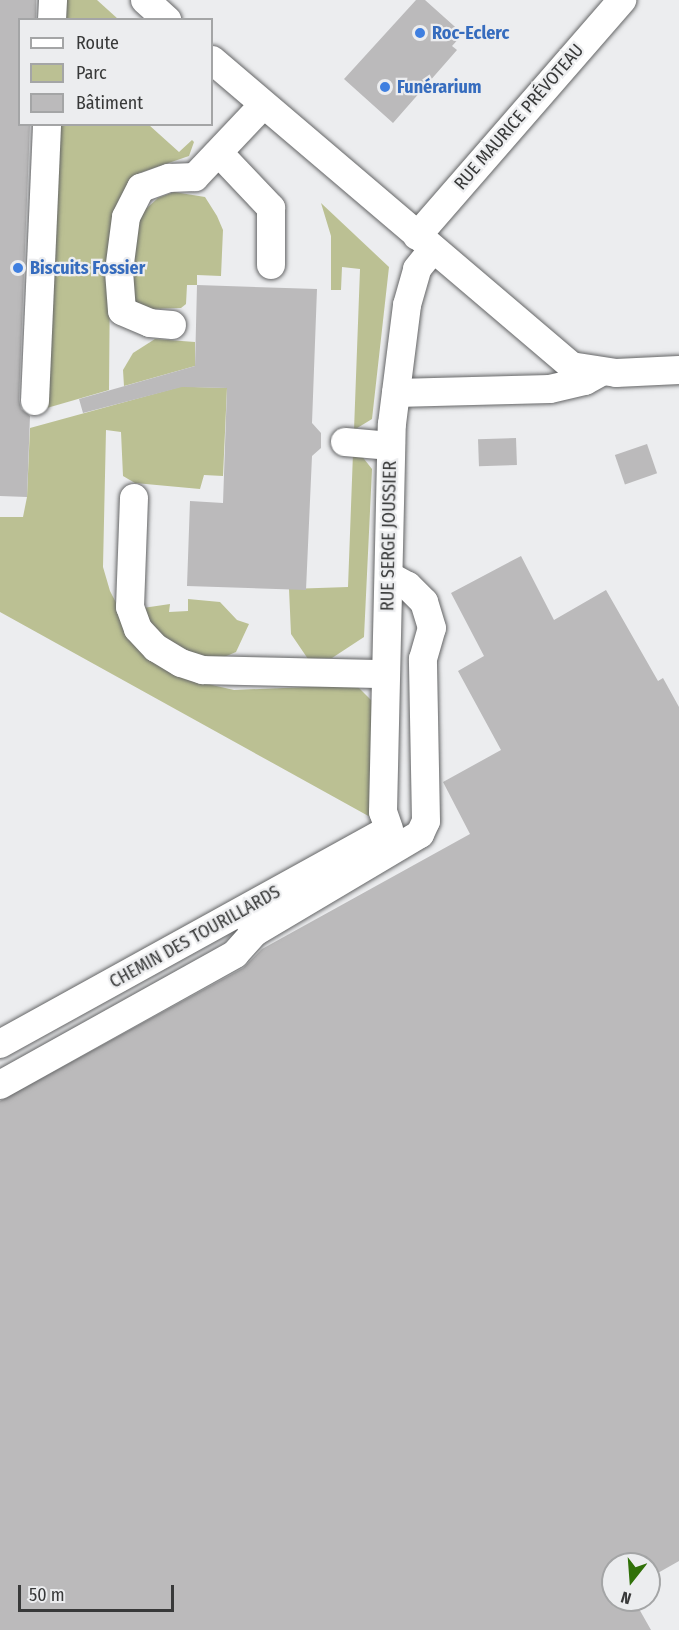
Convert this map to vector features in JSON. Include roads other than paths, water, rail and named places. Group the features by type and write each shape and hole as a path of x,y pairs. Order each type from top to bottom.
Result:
{"street":[{"path":"52,18 53,0"},
{"path":"145,0 165,18"},
{"name":"RUE MAURICE PRÉVOTEAU","path":"425,243 622,0"},
{"path":"213,61 571,366 603,371 679,370"},
{"path":"172,325 150,322 122,311 119,271 126,217 141,188 169,178 195,177 263,105"},
{"path":"35,401 47,126"},
{"path":"219,153 272,208 272,265"},
{"name":"RUE SERGE JOUSSIER","path":"389,829 383,812 391,446 408,305 425,243"},
{"path":"396,393 550,389 585,381 603,371"},
{"path":"345,441 391,446"},
{"path":"134,498 130,607 138,629 156,648 181,663 202,670 386,674"},
{"path":"0,1085 235,954 250,921 420,834 426,821 423,659 432,628 424,602 408,586 388,576"},
{"name":"CHEMIN DES TOURILLARDS","path":"0,1044 250,921 389,829"}],"place":[{"name":"Roc-Eclerc","path":"420,33"},
{"name":"Funérarium","path":"385,87"},
{"name":"Biscuits Fossier","path":"18,268"}]}
